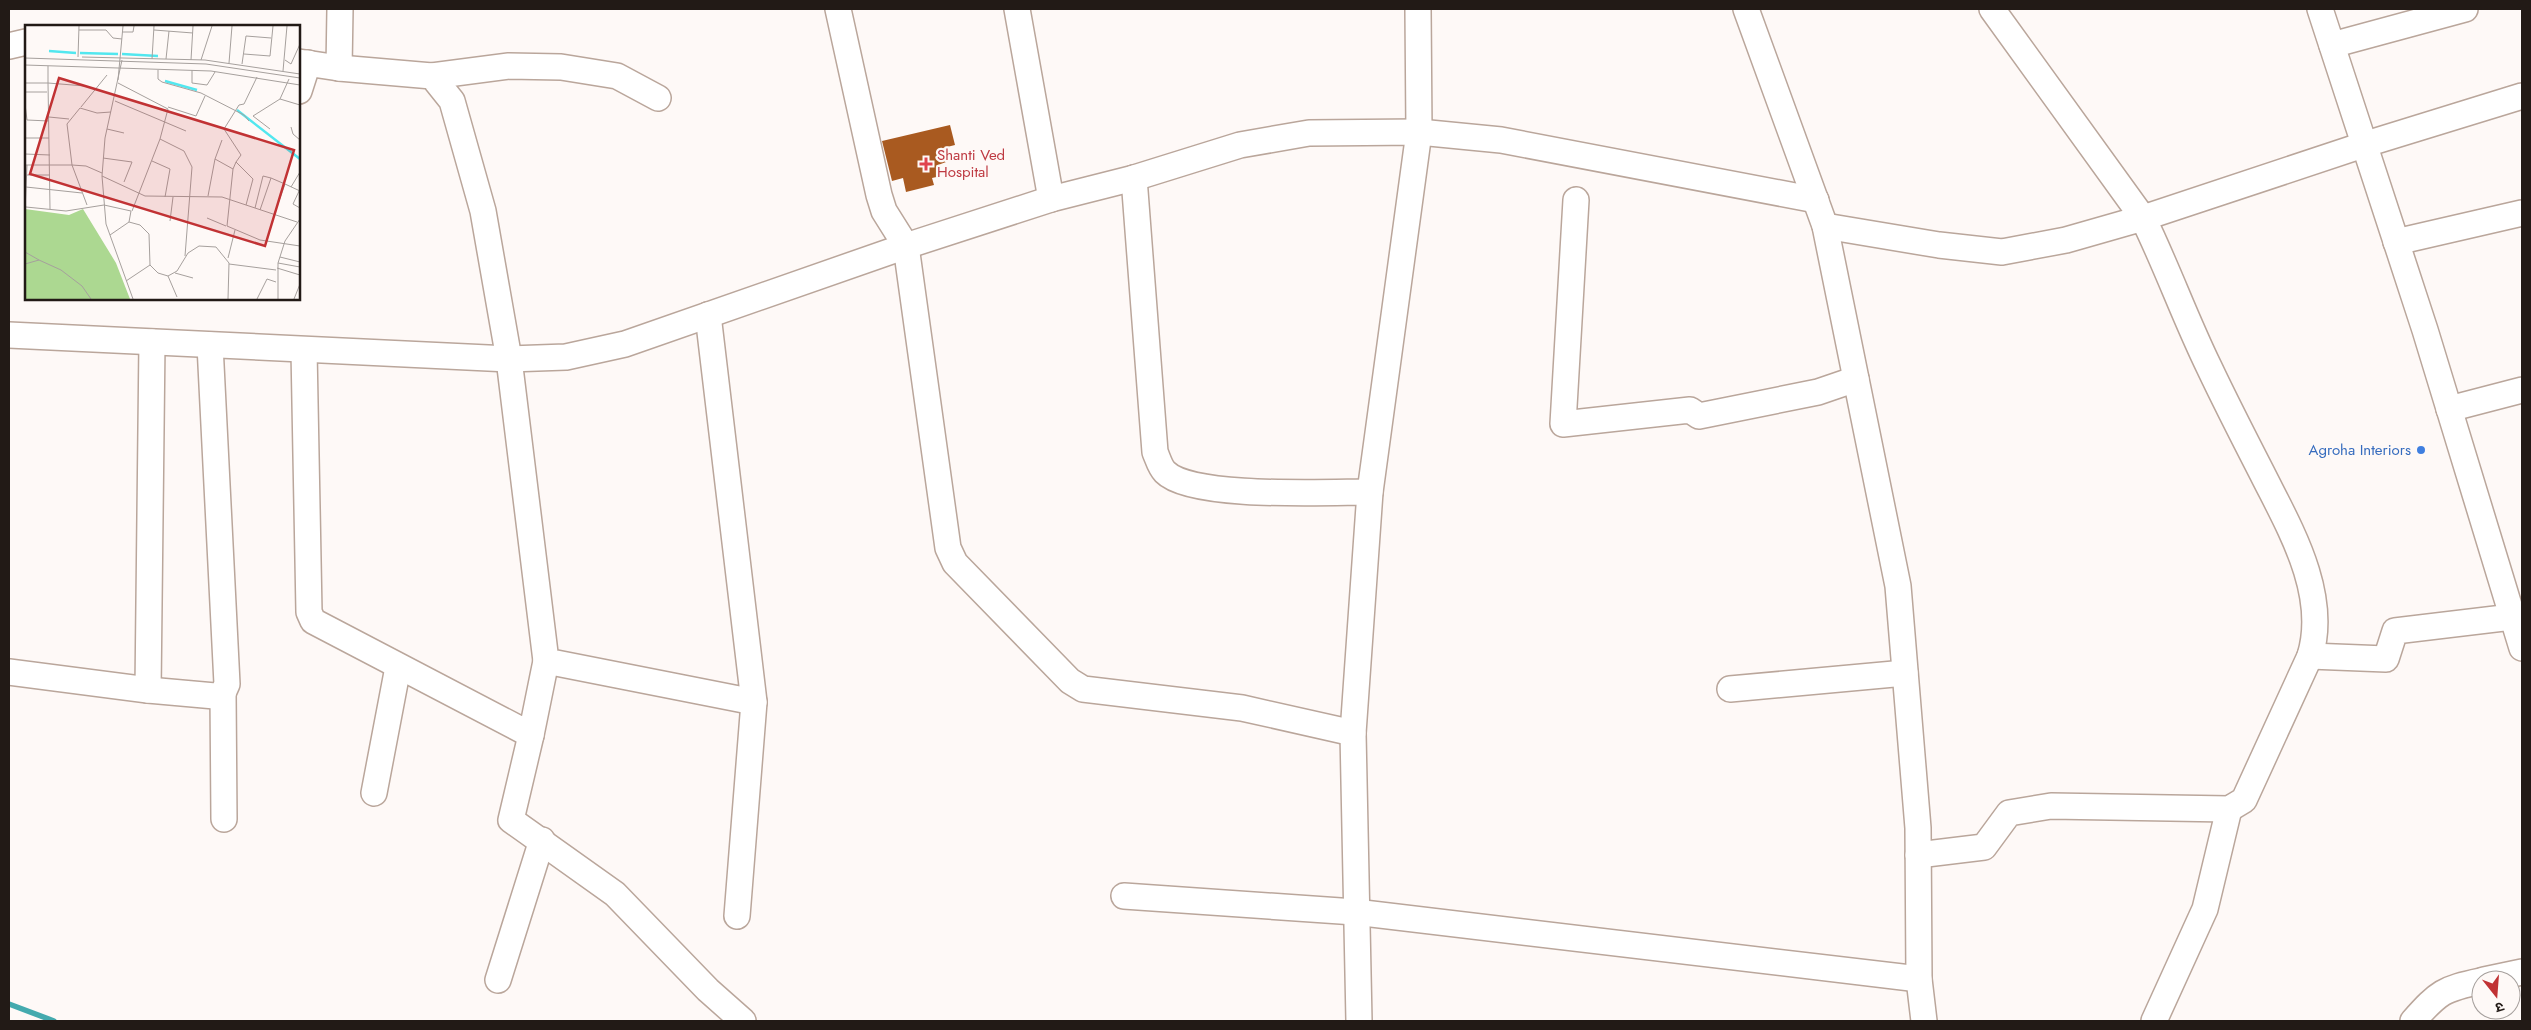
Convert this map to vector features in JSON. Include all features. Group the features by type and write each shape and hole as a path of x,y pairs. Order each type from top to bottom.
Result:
{"street":[{"path":"339,68 340,9"},
{"path":"838,9 878,195 884,211 906,246 948,548 955,563 1070,682 1083,689 1242,708 1353,732"},
{"path":"1017,9 1051,198"},
{"path":"1359,1021 1355,912 1353,732 1370,492 1419,132 1418,9"},
{"path":"1746,9 1824,226 1898,586 1918,828 1919,979 1924,1021"},
{"path":"1918,855 1984,847 2009,813 2051,806 2229,809 2244,800 2310,656 2315,633 2314,609 2296,541 2208,365 2162,256 2143,218 1992,9"},
{"path":"2320,9 2450,410 2511,576 2512,617 2522,648"},
{"path":"2332,45 2465,9"},
{"path":"9,46 25,42"},
{"path":"300,84 303,63 432,76 509,66 560,67 617,76 658,98"},
{"path":"432,76 452,101 480,202 509,359 546,661 511,820 542,840 615,894 708,990 743,1021"},
{"path":"1824,226 1939,245 2002,252 2066,240 2143,218 2363,145 2522,96"},
{"path":"9,335 509,359 566,357 625,344 906,246 1051,198 1134,178 1240,145 1281,137 1337,131 1419,132 1501,140 1816,200"},
{"path":"1134,178 1155,452 1164,472 1174,479 1188,484 1220,490 1370,492"},
{"path":"1576,200 1563,424 1690,410 1699,416 1818,392 1856,379"},
{"path":"2396,242 2522,213"},
{"path":"708,315 754,702 738,916"},
{"path":"148,690 152,342"},
{"path":"210,345 227,684 223,693 224,818"},
{"path":"304,350 310,612 313,621 318,626 531,735"},
{"path":"2450,410 2522,390"},
{"path":"2310,656 2386,659 2395,631 2512,617"},
{"path":"546,661 754,702"},
{"path":"374,793 398,667"},
{"path":"9,672 148,690 215,696 223,693"},
{"path":"1730,689 1905,673"},
{"path":"2154,1021 2205,909 2229,809"},
{"path":"498,980 542,840"},
{"path":"1124,896 1355,912 1919,979"},
{"path":"2413,1021 2435,996 2445,990 2471,983"}],"building":[{"path":"950,125 955,145 943,148 946,162 938,165 941,176 932,178 934,185 906,192 903,178 892,181 882,141"}],"waterway":[{"path":"9,1004 54,1021"}],"place":[{"name":"Shanti Ved Hospital","path":"926,164"},
{"name":"Agroha Interiors","path":"2421,450"}]}
